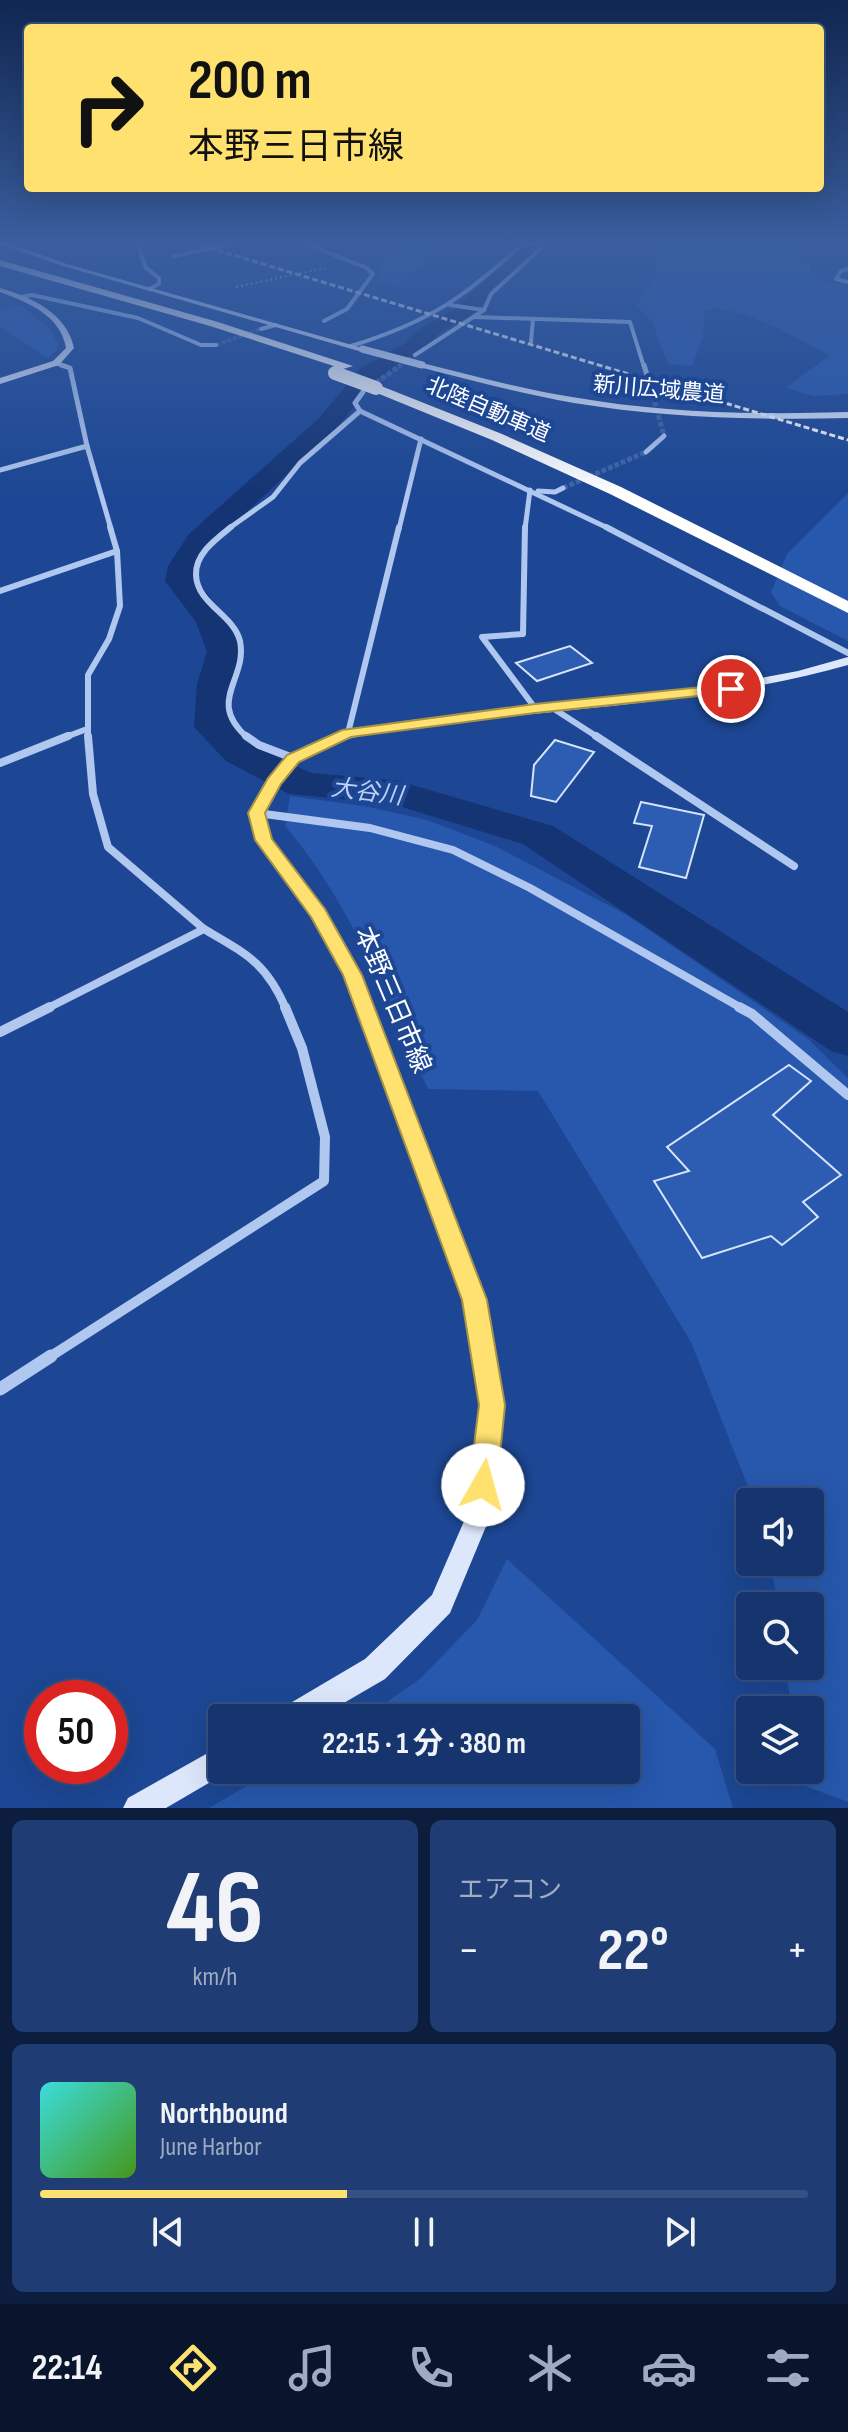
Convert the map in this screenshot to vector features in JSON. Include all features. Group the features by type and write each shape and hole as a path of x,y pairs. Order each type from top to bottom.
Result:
{"highway":[{"name":"北陸自動車道","path":"185,324 341,370"},
{"name":"北陸自動車道","path":"213,324 341,370 576,471 848,608"},
{"name":"北陸自動車道","path":"375,387 592,464 767,548"}],"street":[{"path":"0,381 56,363 70,348 70,339 60,324"},
{"path":"153,324 201,345 216,345"},
{"path":"261,329 276,325 351,346 407,324"},
{"path":"415,355 463,324"},
{"path":"531,342 533,324"},
{"path":"631,324 651,388"},
{"name":"新川広域農道","path":"351,346 516,389 636,408 724,415 848,415"},
{"path":"0,1389 324,1181 325,1137 302,1048 276,986 256,960 204,929 108,847 93,794 87,729 88,675 109,639 120,606 117,551 87,446 70,368 56,363"},
{"path":"375,387 355,403 360,411 568,507 848,653"},
{"path":"293,758 248,741 237,729 227,696 236,675 241,642 235,628 203,593 196,580 196,565 210,546 282,488 292,471 360,411"},
{"path":"646,452 664,436"},
{"path":"348,733 421,439"},
{"path":"0,470 87,446"},
{"path":"530,490 555,492 563,488"},
{"path":"530,490 526,504 523,634 482,637 542,708 794,866"},
{"path":"0,591 117,551"},
{"path":"848,661 808,674 731,689 542,708 348,733 293,758 273,782 257,813 370,828 453,850 530,888 752,1014 848,1095"},
{"path":"0,763 87,729"},
{"name":"本野三日市線","path":"257,813 264,840 318,913 352,975 475,1300 492,1405 480,1512 441,1604 375,1669 316,1704"},
{"path":"0,1032 204,929"},
{"path":"138,1808 208,1767"}],"shaded area":[{"path":"0,324 45,324 58,343 57,350 48,358"},
{"path":"653,324 704,324 703,337 692,366 668,364"},
{"path":"769,324 848,324 848,394 813,396 786,388 830,355"},
{"path":"848,493 848,641 780,606 771,592 787,554"},
{"path":"290,796 364,806 427,820 495,846 627,915 808,1039 848,1078 848,1802 800,1784 824,1784 824,1696 789,1696 788,1680 824,1680 824,1592 775,1592 773,1576 824,1576 824,1488 748,1488 691,1342 538,1091 428,1089 366,952 329,886 285,826"},
{"path":"507,1559 715,1749 733,1808 209,1808 250,1784 640,1784 640,1704 383,1704 420,1679 477,1620"}],"building":[{"path":"570,646 592,663 537,681 516,663"},
{"path":"555,740 594,752 556,802 531,796 534,765"},
{"path":"641,802 704,815 686,878 639,867 652,826 634,823"},
{"path":"789,1065 811,1081 773,1115 841,1175 803,1202 818,1217 782,1245 771,1236 702,1258 654,1181 689,1171 667,1147"}],"waterway":[{"name":"大谷川","path":"441,324 412,349 368,374 328,423 199,540 183,566 181,581 212,621 224,652 215,684 212,727 239,753 303,785 395,792 538,835 848,1037"}],"tunnel":[{"path":"216,345 261,329"},
{"path":"398,367 415,355"},
{"path":"370,387 401,365"},
{"path":"651,388 664,436"},
{"path":"563,488 646,452"}],"railway":[{"path":"464,324 848,440"}],"route":[{"path":"483,1485 492,1405 475,1300 352,975 318,913 264,840 257,813 273,782 293,758 348,733 535,708 731,689"}]}
